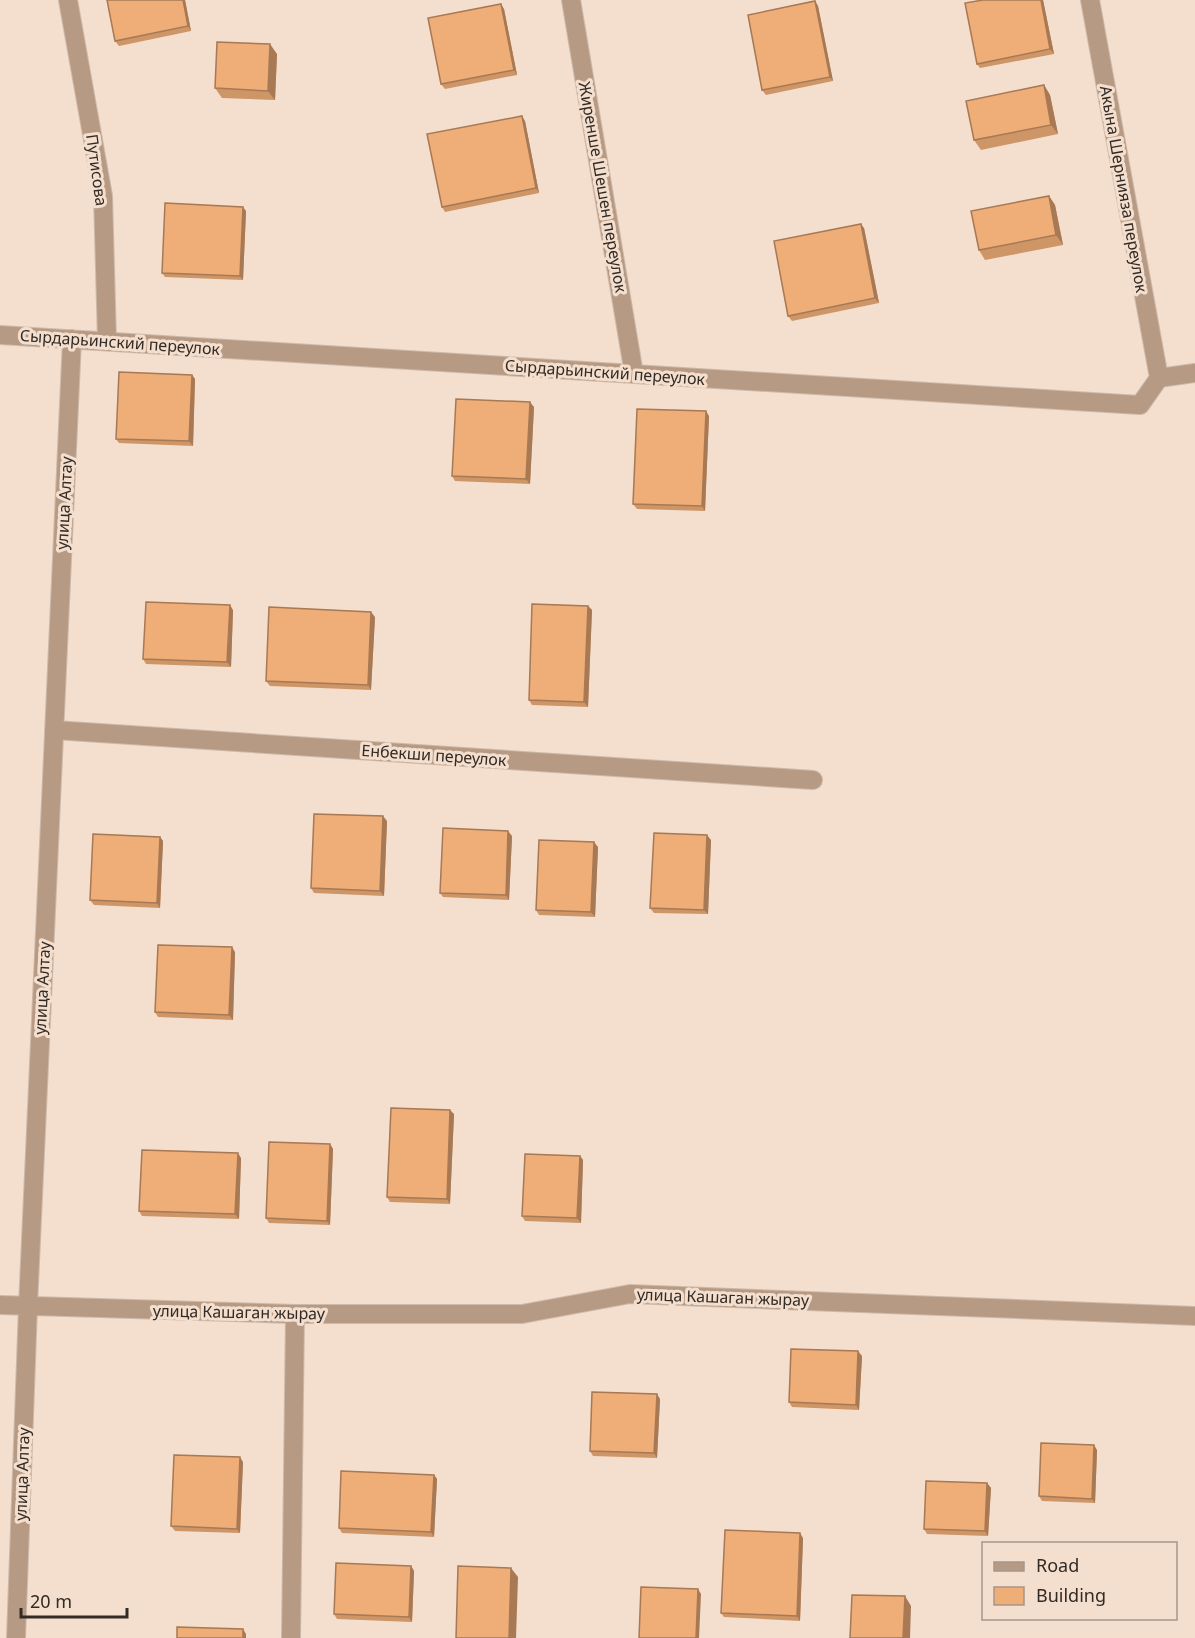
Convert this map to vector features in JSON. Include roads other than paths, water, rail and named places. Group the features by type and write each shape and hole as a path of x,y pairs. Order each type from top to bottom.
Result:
{"street":[{"name":"Путисова","path":"68,0 103,196 107,341"},
{"name":"Жиренше Шешен переулок","path":"571,0 634,374"},
{"name":"Акына Шернияза переулок","path":"1089,0 1159,378"},
{"name":"Сырдарьинский переулок","path":"0,335 1140,405 1159,378"},
{"name":"улица Алтау","path":"16,1638 28,1306 72,339"},
{"path":"1159,378 1195,373"},
{"name":"Енбекши переулок","path":"54,730 813,780"},
{"name":"улица Кашаган жырау","path":"0,1305 295,1314 522,1314 630,1294 1195,1316"},
{"path":"291,1638 295,1314"}]}
